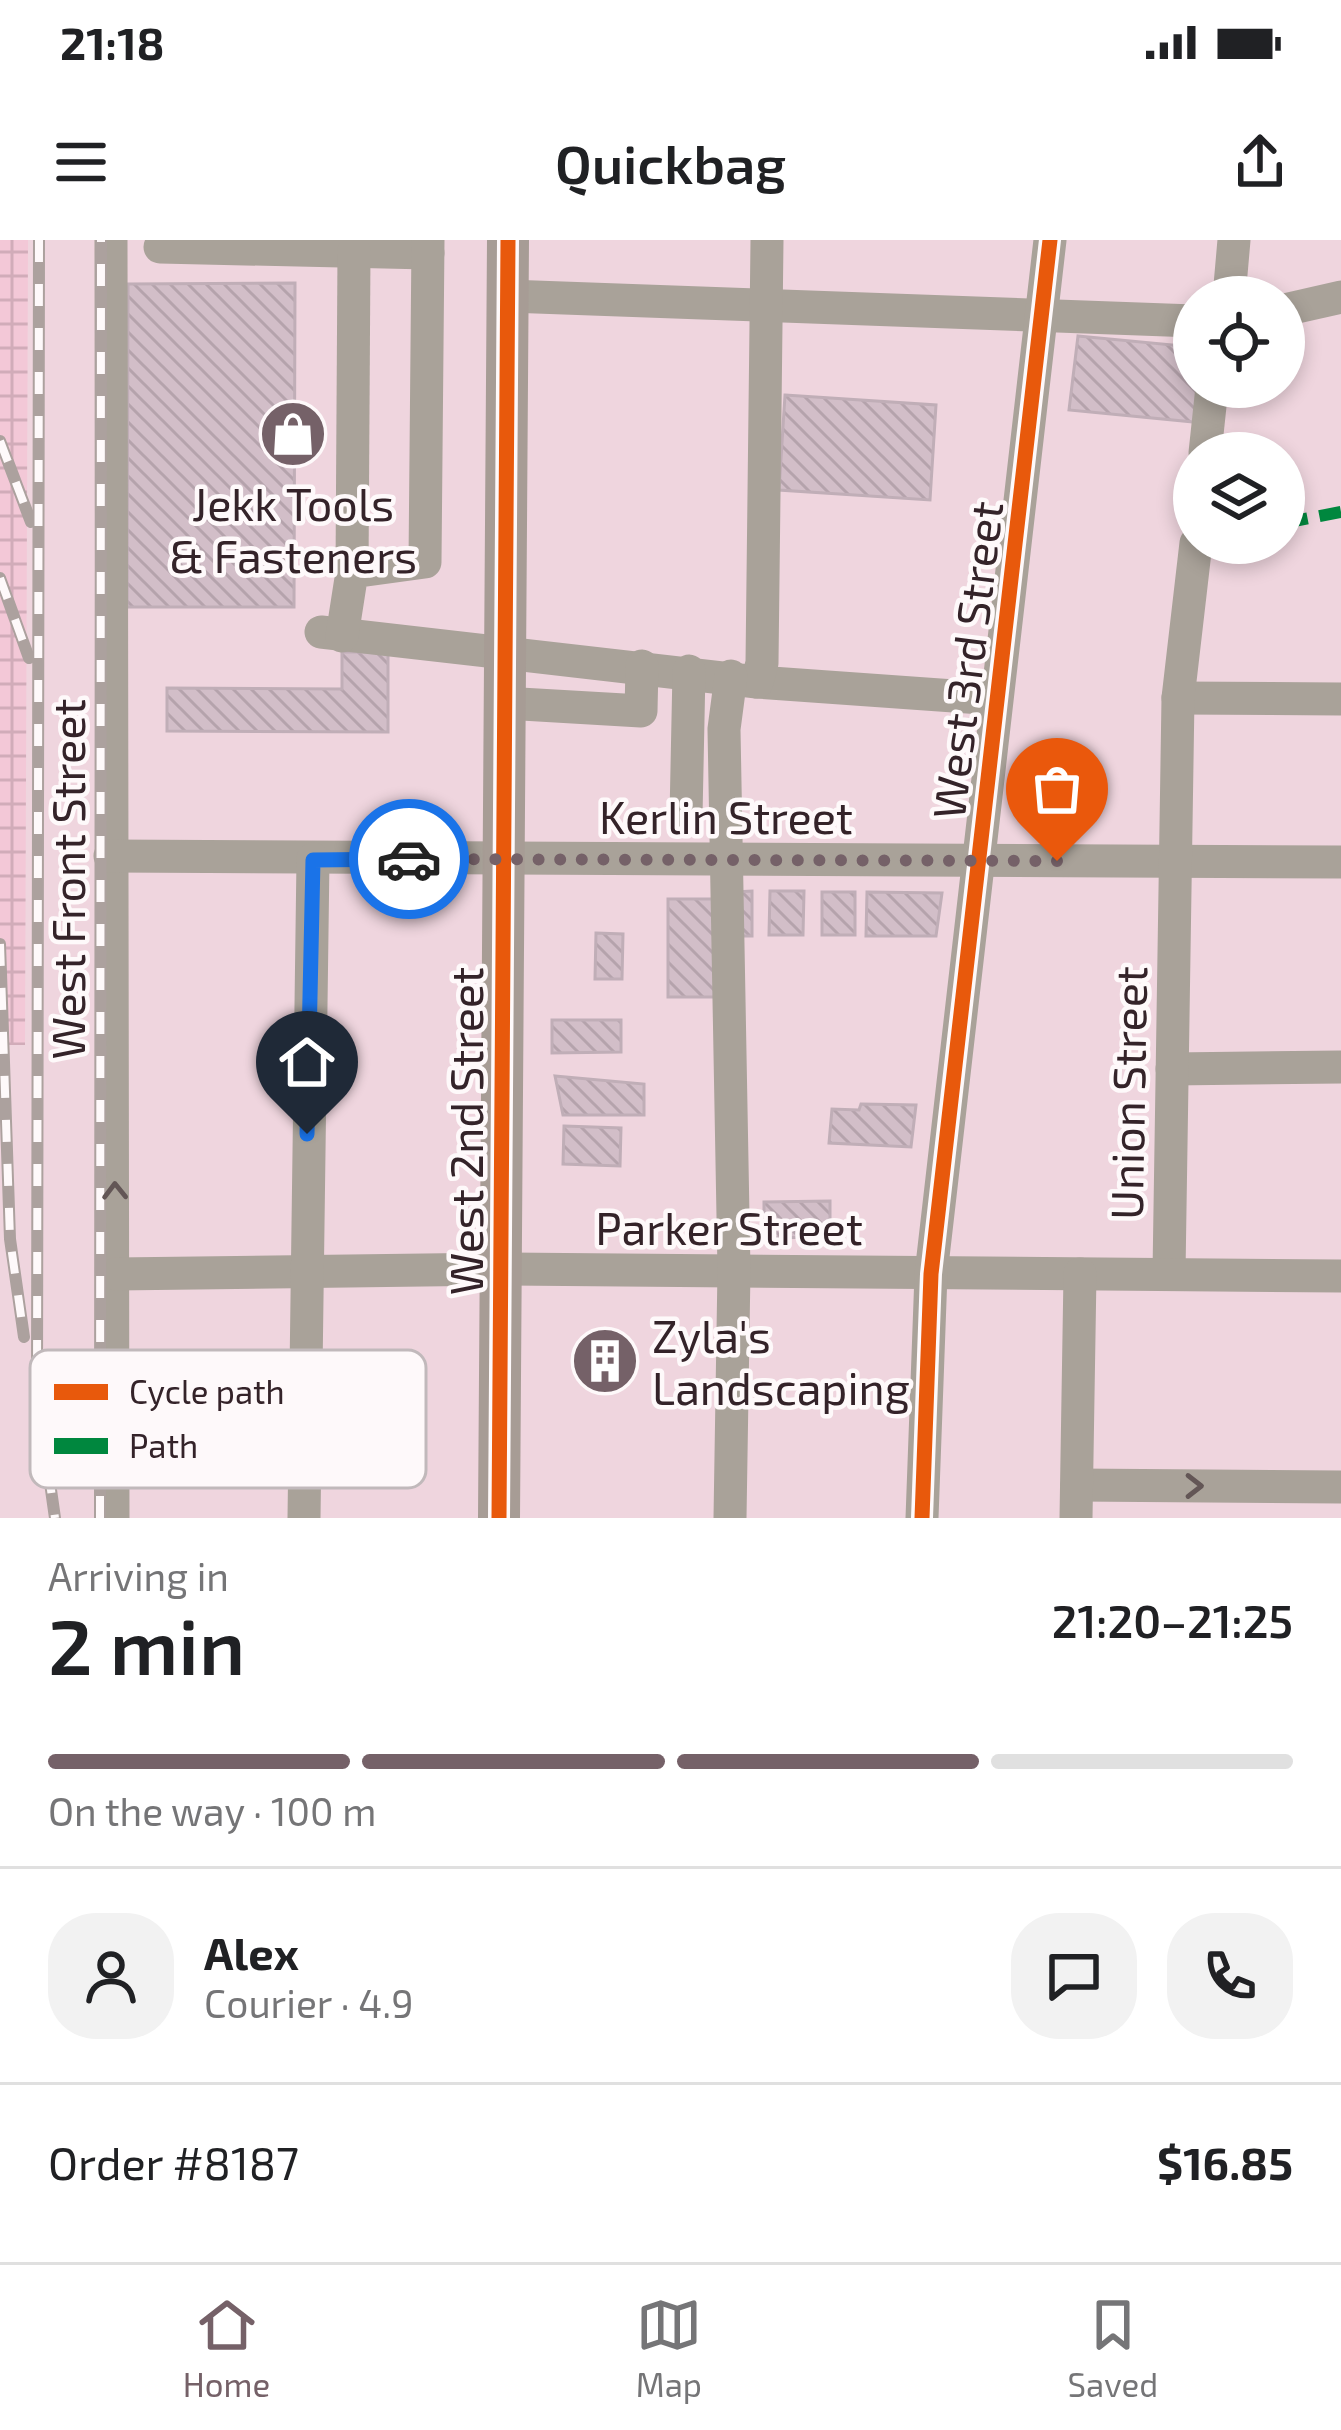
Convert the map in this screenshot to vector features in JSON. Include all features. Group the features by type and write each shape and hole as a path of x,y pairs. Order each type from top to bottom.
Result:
{"main road":[{"name":"West 2nd Street","path":"500,1518 508,240"}],"street":[{"name":"West Front Street","path":"111,240 115,1350"},
{"path":"730,1518 734,1270 724,729 744,679 762,663 766,240"},
{"name":"West 3rd Street","path":"922,1518 931,1274 1050,240"},
{"path":"1231,276 1234,240"},
{"path":"160,247 354,251 428,246 425,562 352,572"},
{"path":"354,251 352,572 332,634 744,679 996,699"},
{"path":"507,296 1173,320"},
{"path":"1305,305 1341,297"},
{"name":"Union Street","path":"1169,1273 1178,698 1194,564"},
{"path":"505,703 641,711 642,666"},
{"path":"686,816 689,671"},
{"path":"1178,698 1341,699"},
{"name":"Kerlin Street","path":"110,856 727,863 1341,862"},
{"path":"305,1350 313,860"},
{"path":"1172,1069 1341,1067"},
{"name":"Parker Street","path":"116,1274 500,1269 1341,1276"},
{"name":"Union Street","path":"1077,1501 1080,1274"},
{"path":"1077,1501 1341,1487"},
{"name":"West Front Street","path":"113,1488 113,1518"},
{"path":"304,1488 304,1518"}],"shaded area":[{"path":"0,240 28,240 25,1045 0,1045"}],"building":[{"path":"295,283 294,607 127,607 128,284"},
{"path":"1078,336 1173,345 1173,408 1204,408 1204,423 1069,410"},
{"path":"785,395 936,405 930,500 779,490"},
{"path":"342,652 388,652 388,732 167,731 167,688 342,689"},
{"path":"752,891 752,936 735,936 734,892"},
{"path":"770,891 804,891 803,935 769,935"},
{"path":"822,892 855,892 855,935 822,935"},
{"path":"867,892 942,893 936,936 866,936"},
{"path":"668,899 719,899 719,997 668,997"},
{"path":"596,933 623,934 622,979 595,979"},
{"path":"552,1020 621,1020 621,1052 552,1053"},
{"path":"555,1076 644,1084 644,1115 563,1115"},
{"path":"861,1104 916,1105 911,1147 829,1143 832,1109 859,1110"},
{"path":"564,1126 621,1128 620,1166 563,1164"},
{"path":"830,1201 830,1237 764,1238 764,1202"},
{"name":"Zyla's Landscaping","path":"587,1335 623,1335 623,1388 588,1388"}],"railway":[{"path":"37,1350 39,240"},
{"path":"100,1350 101,240"},
{"path":"0,441 31,522"},
{"path":"0,578 29,658"},
{"path":"0,944 10,1239 24,1337"},
{"path":"51,1488 55,1518"},
{"path":"100,1488 100,1518"}],"marked path":[{"path":"1305,519 1341,512"}],"cycle path":[{"path":"499,1518 508,240"},
{"path":"922,1518 931,1274 1050,240"}],"way so far":[{"path":"409,859 1057,861"}],"place":[{"name":"Jekk Tools & Fasteners","path":"293,434"},
{"name":"Zyla's Landscaping","path":"605,1361"}],"route":[{"path":"307,1134 313,860 409,859"}]}
